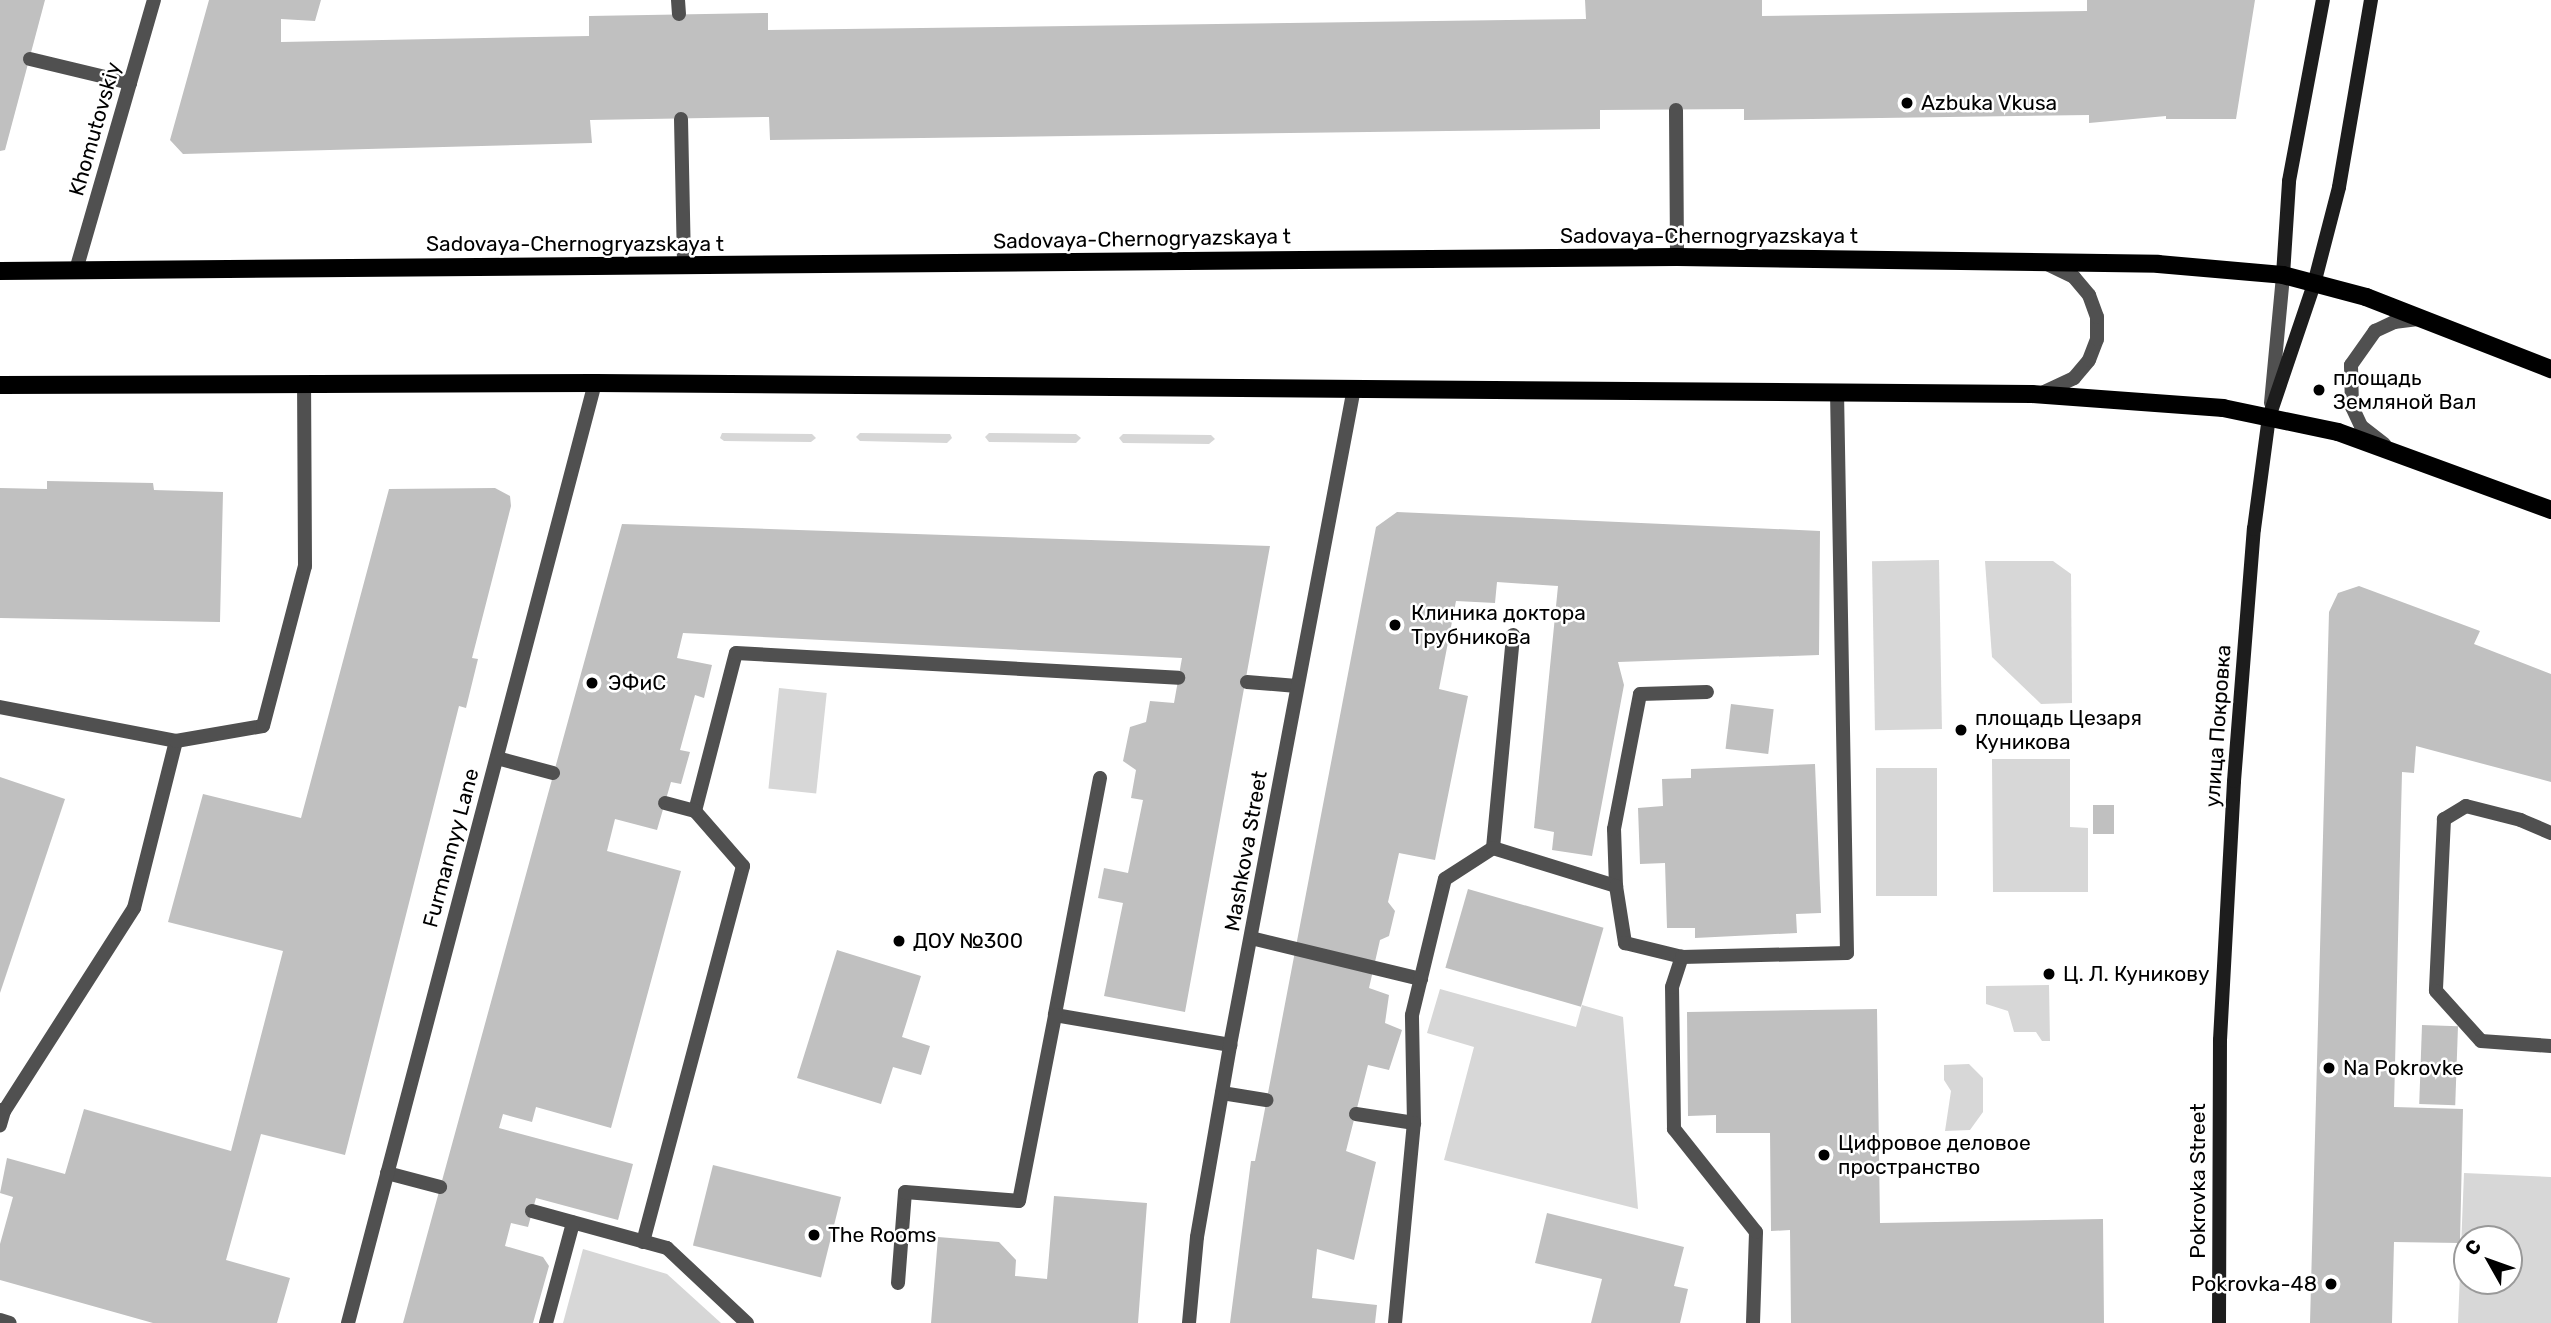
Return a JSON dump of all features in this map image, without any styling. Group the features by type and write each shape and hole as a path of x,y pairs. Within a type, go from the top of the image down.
{"main road":[{"path":"2283,275 2289,181 2323,0"},
{"name":"улица Покровка","path":"2219,1323 2220,1040 2234,780 2254,529 2269,417 2314,284 2339,187 2371,0"},
{"name":"Sadovaya-Chernogryazskaya t","path":"0,271 1677,257 2158,264 2283,275 2435,321 2551,369"},
{"path":"0,385 595,383 2032,394 2165,401 2269,417 2395,450 2551,510"}],"street":[{"name":"Khomutovskiy","path":"76,270 154,0"},
{"path":"30,59 130,83"},
{"path":"1676,110 1677,257"},
{"path":"681,119 684,267"},
{"path":"2032,262 2054,266 2074,277 2089,295 2097,317 2097,340 2089,360 2074,378 2054,390 2032,394"},
{"path":"2269,417 2283,275"},
{"path":"2395,450 2361,426 2348,386 2351,365 2360,346 2384,327 2414,318 2435,321"},
{"name":"Furmannyy Lane","path":"348,1323 595,383"},
{"path":"0,707 176,741 262,726 305,566 304,384"},
{"name":"Mashkova Street","path":"1189,1323 1197,1237 1230,1045 1354,388"},
{"path":"1707,692 1640,694 1614,829 1616,886 1625,943 1682,957 1847,953 1837,391"},
{"path":"1493,848 1513,635"},
{"path":"695,811 736,653 1178,678"},
{"path":"1247,682 1297,686"},
{"path":"1,1115 134,908 176,741"},
{"path":"497,758 553,773"},
{"path":"898,1283 905,1192 1019,1201 1100,778"},
{"path":"643,1241 743,866 695,811 665,803"},
{"path":"2551,833 2521,820 2466,806 2444,819 2436,991 2481,1041 2551,1046"},
{"path":"1493,848 1616,886"},
{"path":"1395,1323 1414,1123 1412,1015 1445,879 1493,848"},
{"path":"1251,938 1421,979"},
{"path":"1682,957 1672,987 1674,1129 1756,1232 1753,1323"},
{"path":"1055,1015 1230,1045"},
{"path":"1223,1093 1266,1100"},
{"path":"1356,1114 1414,1123"},
{"path":"387,1173 440,1187"},
{"path":"532,1211 667,1248 747,1323"},
{"path":"546,1323 573,1223"},
{"path":"0,1320 10,1323"}],"shaded area":[{"path":"722,433 812,434 816,438 811,442 724,441 720,438"},
{"path":"860,433 950,434 952,438 947,443 860,441 856,437"},
{"path":"989,433 1076,434 1081,438 1076,443 989,442 985,437"},
{"path":"1123,434 1211,435 1215,439 1209,444 1123,443 1119,438"},
{"path":"1939,560 1942,729 1875,730 1872,561"},
{"path":"1985,561 2053,561 2071,574 2072,703 2041,704 1992,657"},
{"path":"779,688 827,693 816,793 768,788"},
{"path":"1992,759 2070,759 2070,827 2088,828 2088,892 1993,892"},
{"path":"1876,768 1937,768 1937,896 1876,896"},
{"path":"2049,985 2050,1041 2042,1041 2036,1032 2014,1032 2008,1011 1986,1004 1986,986"},
{"path":"1440,989 1576,1027 1582,1005 1623,1017 1638,1209 1444,1160 1474,1047 1427,1033"},
{"path":"1969,1064 1983,1078 1983,1112 1970,1130 1945,1131 1951,1091 1944,1080 1944,1065"},
{"path":"2464,1173 2551,1177 2551,1323 2458,1323 2459,1295 2523,1295 2523,1225 2462,1225"},
{"path":"583,1249 667,1274 721,1323 563,1323"}],"building":[{"path":"0,0 45,0 5,150 0,151"},
{"path":"209,0 321,0 315,21 281,19 281,42 589,36 589,16 768,13 768,30 1586,19 1585,0 1762,0 1762,16 2087,11 2087,0 2255,0 2236,119 2166,119 2166,116 2089,123 2089,115 1744,120 1744,109 1600,110 1600,129 770,140 769,117 590,120 592,143 183,154 170,140"},
{"path":"47,481 153,483 154,490 223,492 220,622 0,618 0,488 47,489"},
{"path":"495,488 510,496 511,506 472,658 478,659 466,708 459,706 345,1155 261,1134 226,1260 290,1278 277,1323 153,1323 0,1280 0,1244 13,1197 0,1193 7,1158 65,1174 84,1109 231,1151 283,951 168,922 203,794 301,818 389,489"},
{"path":"1397,512 1820,531 1819,655 1618,662 1624,685 1592,856 1552,850 1554,832 1534,828 1558,586 1497,582 1495,603 1456,601 1439,689 1468,696 1435,860 1399,853 1388,902 1395,911 1389,936 1380,940 1369,988 1389,995 1385,1023 1402,1030 1389,1070 1368,1065 1346,1151 1376,1162 1354,1260 1317,1249 1312,1298 1377,1305 1375,1323 1230,1323 1251,1161 1255,1161 1376,527"},
{"path":"622,524 1270,546 1185,1012 1104,996 1123,903 1098,898 1104,868 1128,873 1143,800 1131,798 1136,770 1123,761 1130,727 1146,722 1150,701 1174,703 1182,658 683,633 677,658 712,665 704,698 695,695 680,750 690,752 681,784 671,782 657,830 615,819 607,851 681,871 611,1128 536,1107 532,1122 503,1114 499,1128 633,1164 618,1220 536,1198 528,1227 511,1223 505,1246 543,1257 549,1266 533,1323 403,1323"},
{"path":"2359,586 2480,631 2474,644 2551,674 2551,782 2416,746 2414,773 2402,772 2394,1107 2463,1109 2460,1225 2453,1225 2453,1243 2394,1242 2392,1323 2310,1323 2329,612 2338,593"},
{"path":"1731,704 1774,709 1768,754 1726,749"},
{"path":"1815,764 1821,913 1796,914 1797,933 1695,938 1695,928 1667,928 1665,863 1640,864 1638,808 1663,806 1662,779 1691,778 1691,769"},
{"path":"0,777 65,799 0,993"},
{"path":"2093,805 2114,805 2114,834 2093,834"},
{"path":"1468,889 1604,928 1581,1007 1445,968"},
{"path":"837,950 921,976 902,1037 930,1046 921,1075 893,1067 881,1104 797,1078"},
{"name":"Цифровое деловое пространство","path":"1877,1009 1880,1223 2103,1219 2104,1323 1791,1323 1790,1230 1771,1231 1770,1133 1716,1133 1716,1115 1688,1116 1687,1012"},
{"path":"2422,1025 2458,1026 2455,1105 2419,1104"},
{"path":"713,1165 841,1197 821,1277 693,1246"},
{"path":"1054,1196 1147,1203 1138,1323 931,1323 938,1237 999,1242 1016,1260 1015,1276 1047,1279"},
{"path":"1547,1213 1684,1247 1674,1286 1688,1289 1680,1323 1591,1323 1602,1279 1535,1263"}],"place":[{"name":"Azbuka Vkusa","path":"1907,103"},
{"name":"площадь Земляной Вал","path":"2319,390"},
{"name":"Клиника доктора Трубникова","path":"1395,625"},
{"name":"ЭФиС","path":"592,683"},
{"name":"площадь Цезаря Куникова","path":"1961,730"},
{"name":"ДОУ №300","path":"899,941"},
{"name":"Ц. Л. Куникову","path":"2049,974"},
{"name":"Na Pokrovke","path":"2329,1068"},
{"name":"Цифровое деловое пространство","path":"1824,1155"},
{"name":"The Rooms","path":"814,1235"},
{"name":"Pokrovka-48","path":"2331,1284"}]}
